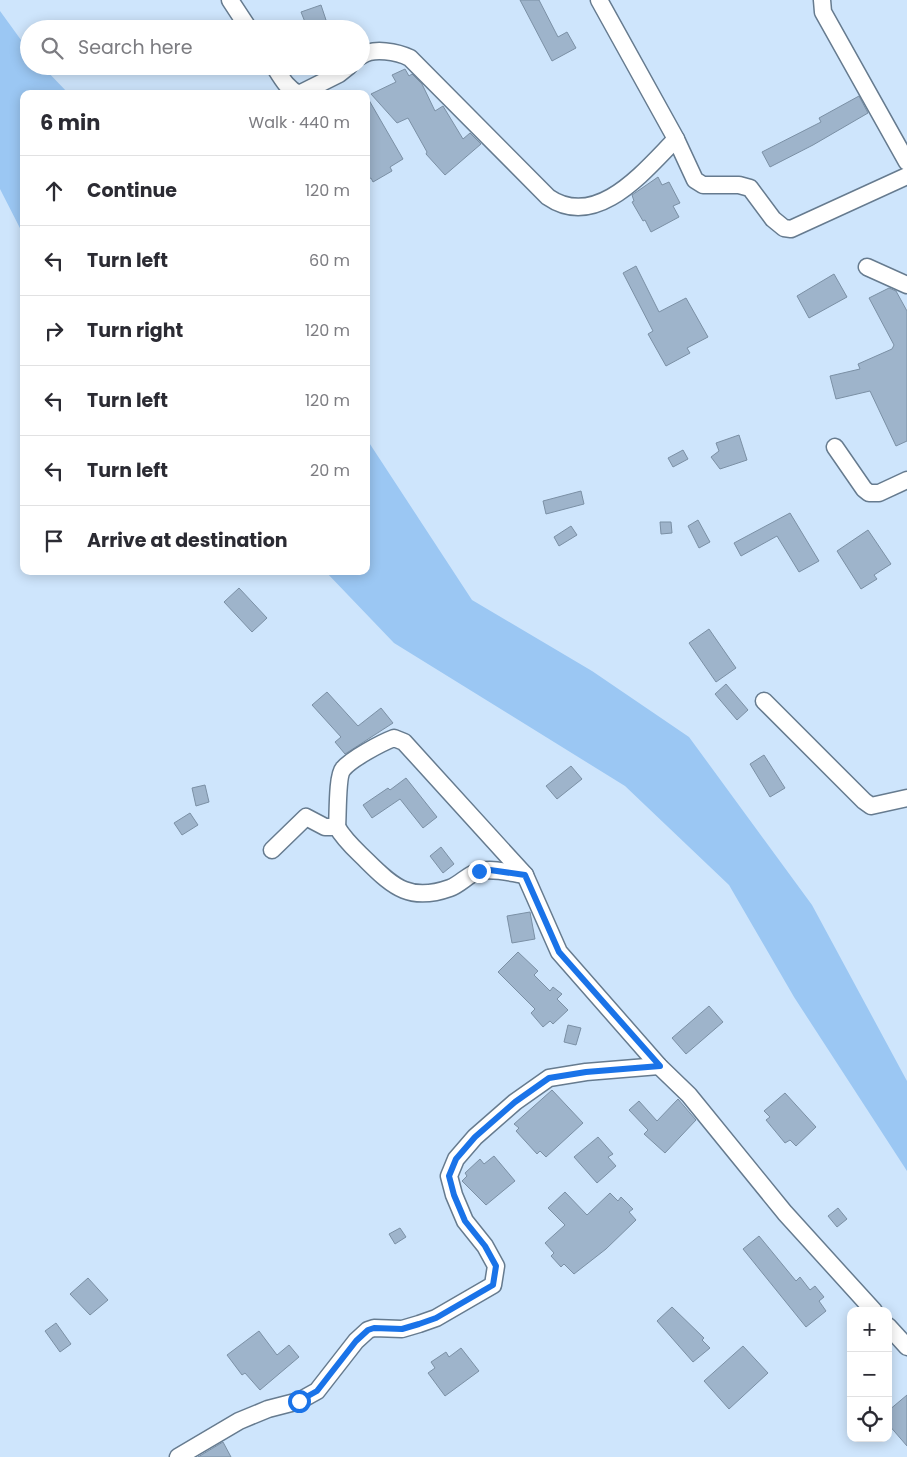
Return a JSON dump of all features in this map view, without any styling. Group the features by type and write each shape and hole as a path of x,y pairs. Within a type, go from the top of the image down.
{"street":[{"path":"230,0 243,20"},
{"path":"600,0 676,139 695,180 703,186 739,185 750,188 773,219 784,228 791,228 907,176"},
{"path":"822,0 823,12 907,162"},
{"path":"370,51 404,54 410,58 548,197 566,206 599,204 609,199 629,186 676,139"},
{"path":"280,75 292,90"},
{"path":"307,90 337,75"},
{"path":"867,267 907,285"},
{"path":"835,447 864,489 869,493 879,493 907,480"},
{"path":"764,701 871,806 907,798"},
{"path":"525,875 490,870 479,871 451,888 433,893 408,893 389,882 346,842 337,827 339,779 342,769 379,744 394,738 404,742 423,761 525,875 559,952 660,1066 689,1095 785,1213 870,1307"},
{"path":"272,850 306,817 325,827 337,827"},
{"path":"178,1457 187,1450 248,1417 268,1409 299,1401 317,1391 356,1341 368,1330 374,1328 402,1329 436,1318 493,1285 496,1266 485,1246 465,1221 454,1195 449,1176 456,1159 475,1137 515,1102 549,1078 586,1072 660,1066"},
{"path":"892,1330 907,1347"}],"shaded area":[{"path":"0,11 20,39 20,75 51,75 65,90 20,90 20,228 0,189"},
{"path":"370,444 472,600 592,671 689,737 812,905 907,1081 907,1171 794,997 729,885 625,786 394,643 329,575 370,575"}],"building":[{"path":"520,0 539,0 558,37 567,32 576,48 552,61"},
{"path":"321,5 326,20 304,20 301,12"},
{"path":"405,69 409,76 412,74 422,84 435,111 443,106 463,139 470,133 481,144 445,175 426,154 427,152 408,118 397,123 371,94 396,82 392,75"},
{"path":"859,96 868,113 770,167 762,152 821,122 819,118"},
{"path":"370,102 403,159 390,167 392,171 373,182 371,178"},
{"path":"658,177 662,185 669,182 680,203 673,206 679,217 651,232 632,202 634,201 632,195"},
{"path":"636,266 659,312 686,298 708,337 687,348 690,353 666,366 648,334 653,331 623,273"},
{"path":"834,274 847,297 809,318 797,296"},
{"path":"889,288 896,291 907,311 907,441 896,446 870,391 836,399 830,376 860,369 858,364 892,349 894,345 869,298"},
{"path":"739,435 747,460 720,469 711,457 719,451 716,443"},
{"path":"683,450 688,459 673,467 668,458"},
{"path":"581,491 584,504 546,514 543,501"},
{"path":"790,513 819,561 799,572 777,536 741,556 734,543"},
{"path":"698,520 710,542 699,548 688,526"},
{"path":"660,522 671,522 672,533 661,534"},
{"path":"571,526 577,535 559,546 554,537"},
{"path":"868,530 891,564 874,575 877,579 861,589 837,551"},
{"path":"239,588 267,618 252,632 224,602"},
{"path":"709,629 736,668 716,682 689,643"},
{"path":"726,684 748,710 737,720 715,694"},
{"path":"327,692 358,726 381,708 393,723 345,754 335,742 341,737 312,705"},
{"path":"764,755 785,788 770,797 750,764"},
{"path":"571,766 582,779 557,799 546,786"},
{"path":"406,778 437,817 423,828 400,799 372,818 363,805 388,788 390,790"},
{"path":"205,785 209,802 196,806 192,788"},
{"path":"190,813 198,825 182,835 174,823"},
{"path":"441,847 454,864 443,873 430,856"},
{"path":"530,912 535,939 512,943 507,916"},
{"path":"518,952 538,971 534,975 550,991 553,987 562,994 557,999 568,1010 553,1024 550,1021 543,1027 531,1013 535,1009 498,972"},
{"path":"709,1006 723,1022 686,1054 672,1038"},
{"path":"568,1025 581,1028 576,1045 564,1042"},
{"path":"552,1090 583,1123 546,1157 540,1151 537,1154 516,1131 519,1128 514,1124"},
{"path":"785,1093 816,1127 796,1146 790,1140 785,1143 766,1120 770,1117 764,1111"},
{"path":"678,1099 696,1120 665,1153 644,1134 648,1130 629,1110 639,1101 657,1121"},
{"path":"598,1137 613,1154 608,1157 616,1166 597,1183 574,1157"},
{"path":"494,1156 515,1181 486,1205 462,1181 467,1176 465,1173 480,1159 484,1164"},
{"path":"565,1192 587,1215 610,1193 618,1201 621,1197 633,1209 629,1212 636,1220 606,1249 574,1274 564,1264 561,1267 551,1256 554,1253 545,1243 565,1225 548,1208"},
{"path":"838,1208 847,1219 837,1227 828,1216"},
{"path":"400,1228 406,1237 395,1244 389,1234"},
{"path":"759,1236 796,1281 800,1277 810,1290 815,1286 824,1297 819,1301 826,1311 806,1327 743,1249"},
{"path":"88,1278 108,1300 90,1315 70,1294"},
{"path":"672,1307 704,1338 702,1340 710,1348 693,1362 657,1321"},
{"path":"56,1323 71,1344 60,1352 45,1331"},
{"path":"259,1331 277,1355 289,1345 299,1357 260,1390 245,1373 242,1375 227,1355"},
{"path":"743,1346 768,1373 729,1409 704,1381"},
{"path":"461,1348 479,1371 445,1396 428,1373 435,1368 431,1362 446,1352 449,1357"},
{"path":"907,1395 907,1446 892,1429 892,1408"},
{"path":"223,1442 231,1457 198,1457"}],"route":[{"path":"299,1401 317,1391 325,1383 356,1341 368,1330 374,1328 402,1329 436,1318 493,1285 496,1266 485,1246 465,1221 454,1195 449,1176 456,1159 475,1137 515,1102 549,1078 586,1072 660,1066 559,952 525,875 490,870 479,871"}]}
